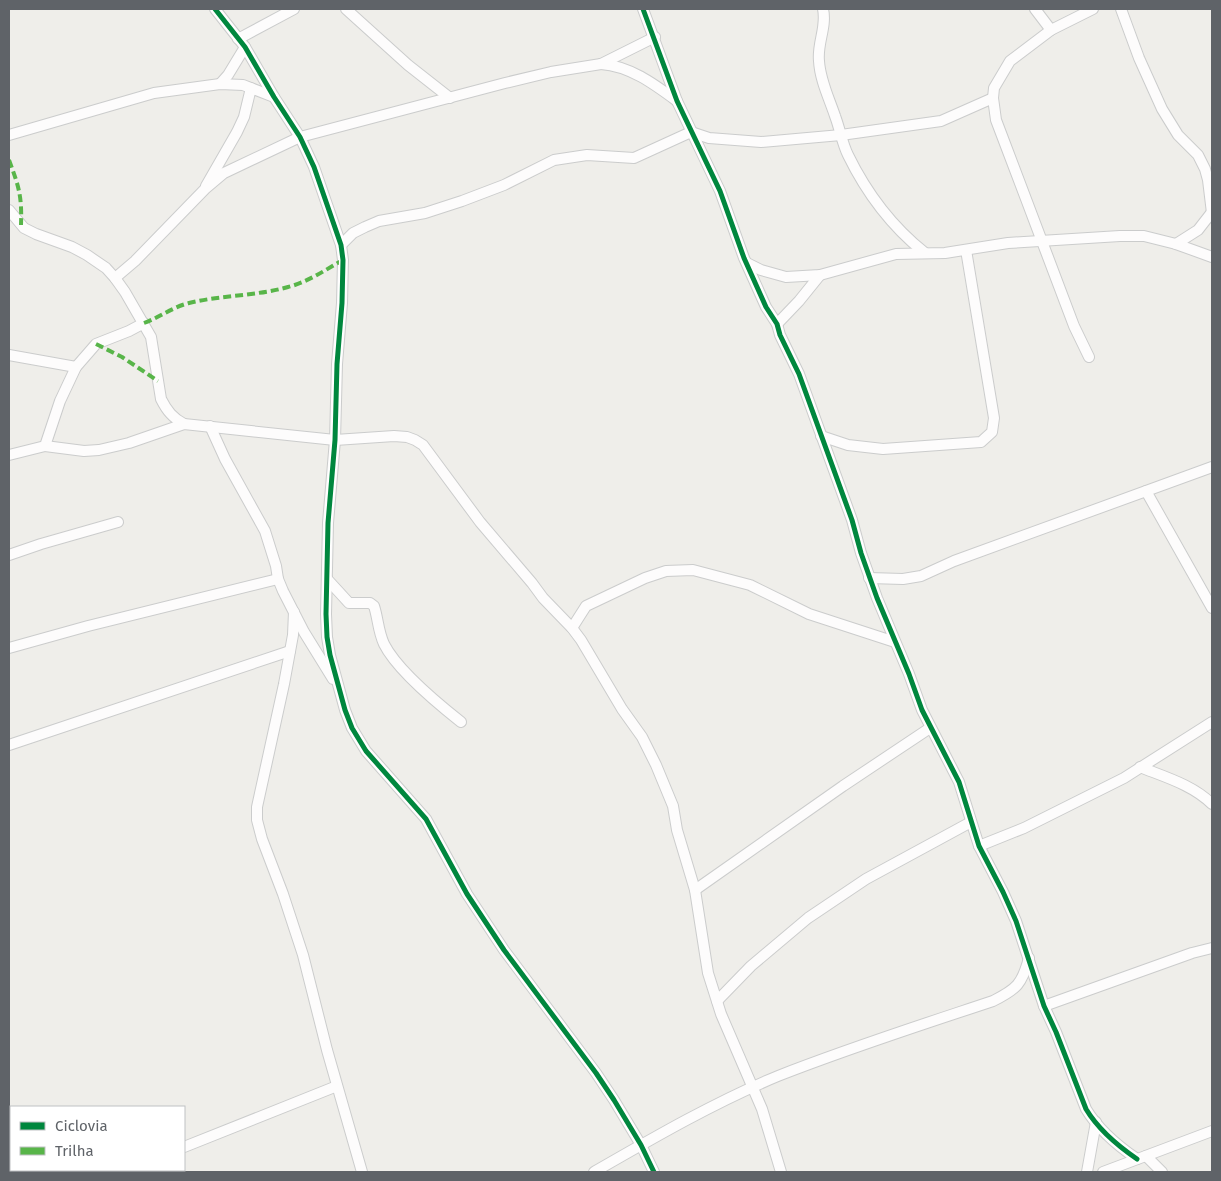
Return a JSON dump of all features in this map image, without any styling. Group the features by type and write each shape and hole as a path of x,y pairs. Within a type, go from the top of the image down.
{"street":[{"path":"215,9 242,43 300,137 314,167 341,245 343,260 342,303 337,364 335,440 328,523 327,637 339,691 352,728 375,762 426,819 485,921 504,950 596,1073 641,1145 654,1172"},
{"path":"220,84 228,76 242,43 294,9"},
{"path":"346,9 408,65 450,98"},
{"path":"643,9 677,100 720,191 747,264 799,374 852,520 869,578 930,728 959,782 979,846 1010,906 1029,957 1044,1006 1086,1109 1114,1141 1162,1172"},
{"path":"823,9 825,23 819,45 819,61 824,88 848,155 862,181 887,218 925,253"},
{"path":"1035,9 1051,30"},
{"path":"1089,357 1074,326 996,120 992,98 997,82 1010,61 1051,30 1093,9"},
{"path":"1121,9 1139,58 1162,109 1178,135 1198,155 1208,180 1212,213 1198,230 1176,244"},
{"path":"114,278 135,261 205,189 224,173 300,137 552,72 601,64 654,37"},
{"path":"601,64 628,71 644,78 677,100"},
{"path":"9,136 154,93 220,84 243,85 274,97"},
{"path":"205,189 240,124 251,88"},
{"path":"341,245 353,233 365,226 462,201 504,185 554,160 586,155 634,158 691,132 717,139 761,142 841,135 942,121 992,98"},
{"path":"9,210 24,228 72,247 106,268 144,323 153,344 161,399 170,414 184,424"},
{"path":"747,264 786,277 820,275 896,254 966,250 1042,240 1144,236 1176,244 1212,257"},
{"path":"821,436 848,445 883,449 981,442 992,432 994,418 966,250"},
{"path":"777,324 820,275"},
{"path":"44,446 60,401 76,367 96,344 144,323"},
{"path":"9,355 76,367"},
{"path":"9,455 44,446 84,451 99,450 128,443 184,424 335,440 394,436 407,437 423,445 480,522 543,598 581,640 622,709 642,738 665,784 673,806 677,830 695,890 706,966 729,1034 766,1122 781,1172"},
{"path":"210,426 227,464 265,531 278,579 294,612 339,691"},
{"path":"869,578 903,579 921,576 954,561 1212,467"},
{"path":"1146,491 1212,608"},
{"path":"9,555 118,522"},
{"path":"572,628 586,606 645,578 666,571 693,570 750,585 809,614 895,642"},
{"path":"9,648 88,626 278,579"},
{"path":"327,579 349,603 370,604 374,606 376,622 384,644 396,661 436,702 461,722"},
{"path":"294,612 290,652 257,807 257,820 262,839 284,894 303,955 337,1086 362,1172"},
{"path":"9,745 290,652"},
{"path":"979,846 1024,828 1124,778 1212,722"},
{"path":"695,890 930,728"},
{"path":"1140,767 1179,783 1205,797 1212,804"},
{"path":"717,1001 751,966 808,918 866,880 971,822"},
{"path":"1044,1006 1192,953 1212,948"},
{"path":"594,1172 641,1145 776,1077 845,1050 993,1001 1014,989 1021,981 1029,957"},
{"path":"185,1147 337,1086"},
{"path":"1087,1172 1096,1122"},
{"path":"1103,1172 1212,1131"}],"marked path":[{"path":"9,160 19,192 21,225"},
{"path":"144,323 189,303 276,290 295,285 343,260"},
{"path":"96,344 122,357 158,381"}],"cycle path":[{"path":"215,9 245,47 300,137 314,167 341,245 343,260 342,303 337,364 335,440 328,523 326,614 330,655 345,710 352,728 366,751 426,819 467,894 504,950 596,1073 641,1145 654,1172"},
{"path":"643,9 677,101 720,191 744,258 766,307 777,324 780,335 799,374 852,520 861,553 877,598 922,710 959,782 979,846 1016,921 1044,1006 1086,1109 1109,1137 1137,1159"}]}
